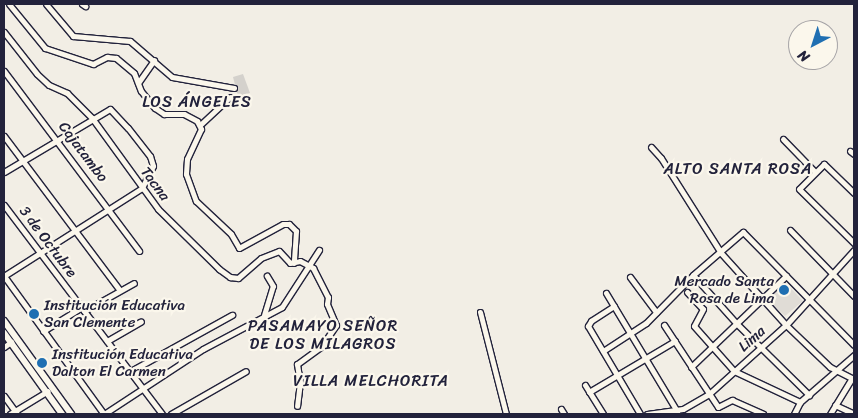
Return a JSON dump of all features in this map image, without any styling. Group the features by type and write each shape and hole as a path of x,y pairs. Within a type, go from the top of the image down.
{"street":[{"path":"9,4 45,48 93,64 107,57 116,58 134,73 141,91 164,114 187,115 200,124"},
{"path":"46,4 73,36 130,41 172,77 234,88"},
{"name":"Tacna","path":"4,32 37,74 49,86 66,93 92,118 142,188 178,232 230,278 240,277 261,258 276,252 294,263 300,261 309,265"},
{"path":"138,82 154,60"},
{"name":"Cajatambo","path":"4,71 58,139 139,251"},
{"path":"230,97 200,124 186,169 187,182 196,201 231,234 239,248 283,224 290,224 296,231 294,263"},
{"path":"4,172 92,118 110,110 115,112 153,163 152,173 142,188 4,276 104,414 142,388 264,315 282,307 319,250"},
{"path":"4,136 119,289"},
{"path":"783,140 814,171"},
{"path":"651,147 661,158 721,253 786,325 838,371 853,378 830,414"},
{"path":"854,193 824,164 814,171 799,189 854,243"},
{"name":"3 de Octubre","path":"4,205 162,414"},
{"path":"790,230 854,296"},
{"path":"602,351 629,334 656,312 693,275 721,253 743,232 808,301 854,345"},
{"path":"849,238 854,232"},
{"name":"Lima","path":"647,414 677,411 690,407 709,394 786,325 854,250"},
{"path":"297,406 300,382 297,364 322,346 336,325 328,307 328,297 309,265"},
{"path":"693,275 761,349 809,395"},
{"path":"264,315 273,286 267,276"},
{"path":"691,367 786,276"},
{"path":"630,277 656,312"},
{"path":"43,331 119,289 134,283"},
{"path":"687,292 703,309 694,326 734,371 800,402"},
{"path":"606,293 677,411"},
{"path":"614,306 588,324 640,414"},
{"path":"480,312 506,414"},
{"path":"129,372 232,315"},
{"path":"107,342 141,320"},
{"path":"4,321 49,390 62,414"},
{"path":"664,325 718,407"},
{"path":"4,333 49,390 71,414"},
{"path":"589,392 618,378 675,341"},
{"path":"4,347 11,342"},
{"path":"794,414 800,402 838,371 854,354"},
{"path":"171,414 246,371"},
{"path":"585,385 603,414"},
{"path":"4,396 14,413 49,390"},
{"path":"716,414 718,407 732,400 763,414"},
{"path":"835,405 854,414"},
{"path":"688,414 690,407"}],"shaded area":[{"path":"243,74 250,93 238,96 233,77"},
{"name":"Mercado Santa Rosa de Lima","path":"784,281 803,301 785,316 767,299"}],"place":[{"name":"Mercado Santa Rosa de Lima","path":"784,290"},
{"name":"Institución Educativa San Clemente","path":"34,314"},
{"name":"Institución Educativa Dalton El Carmen","path":"42,363"}],"district":[{"name":"LOS ÁNGELES","path":"197,102"},
{"name":"ALTO SANTA ROSA","path":"738,169"},
{"name":"PASAMAYO SEÑOR DE LOS MILAGROS","path":"323,335"},
{"name":"VILLA MELCHORITA","path":"371,381"}]}
